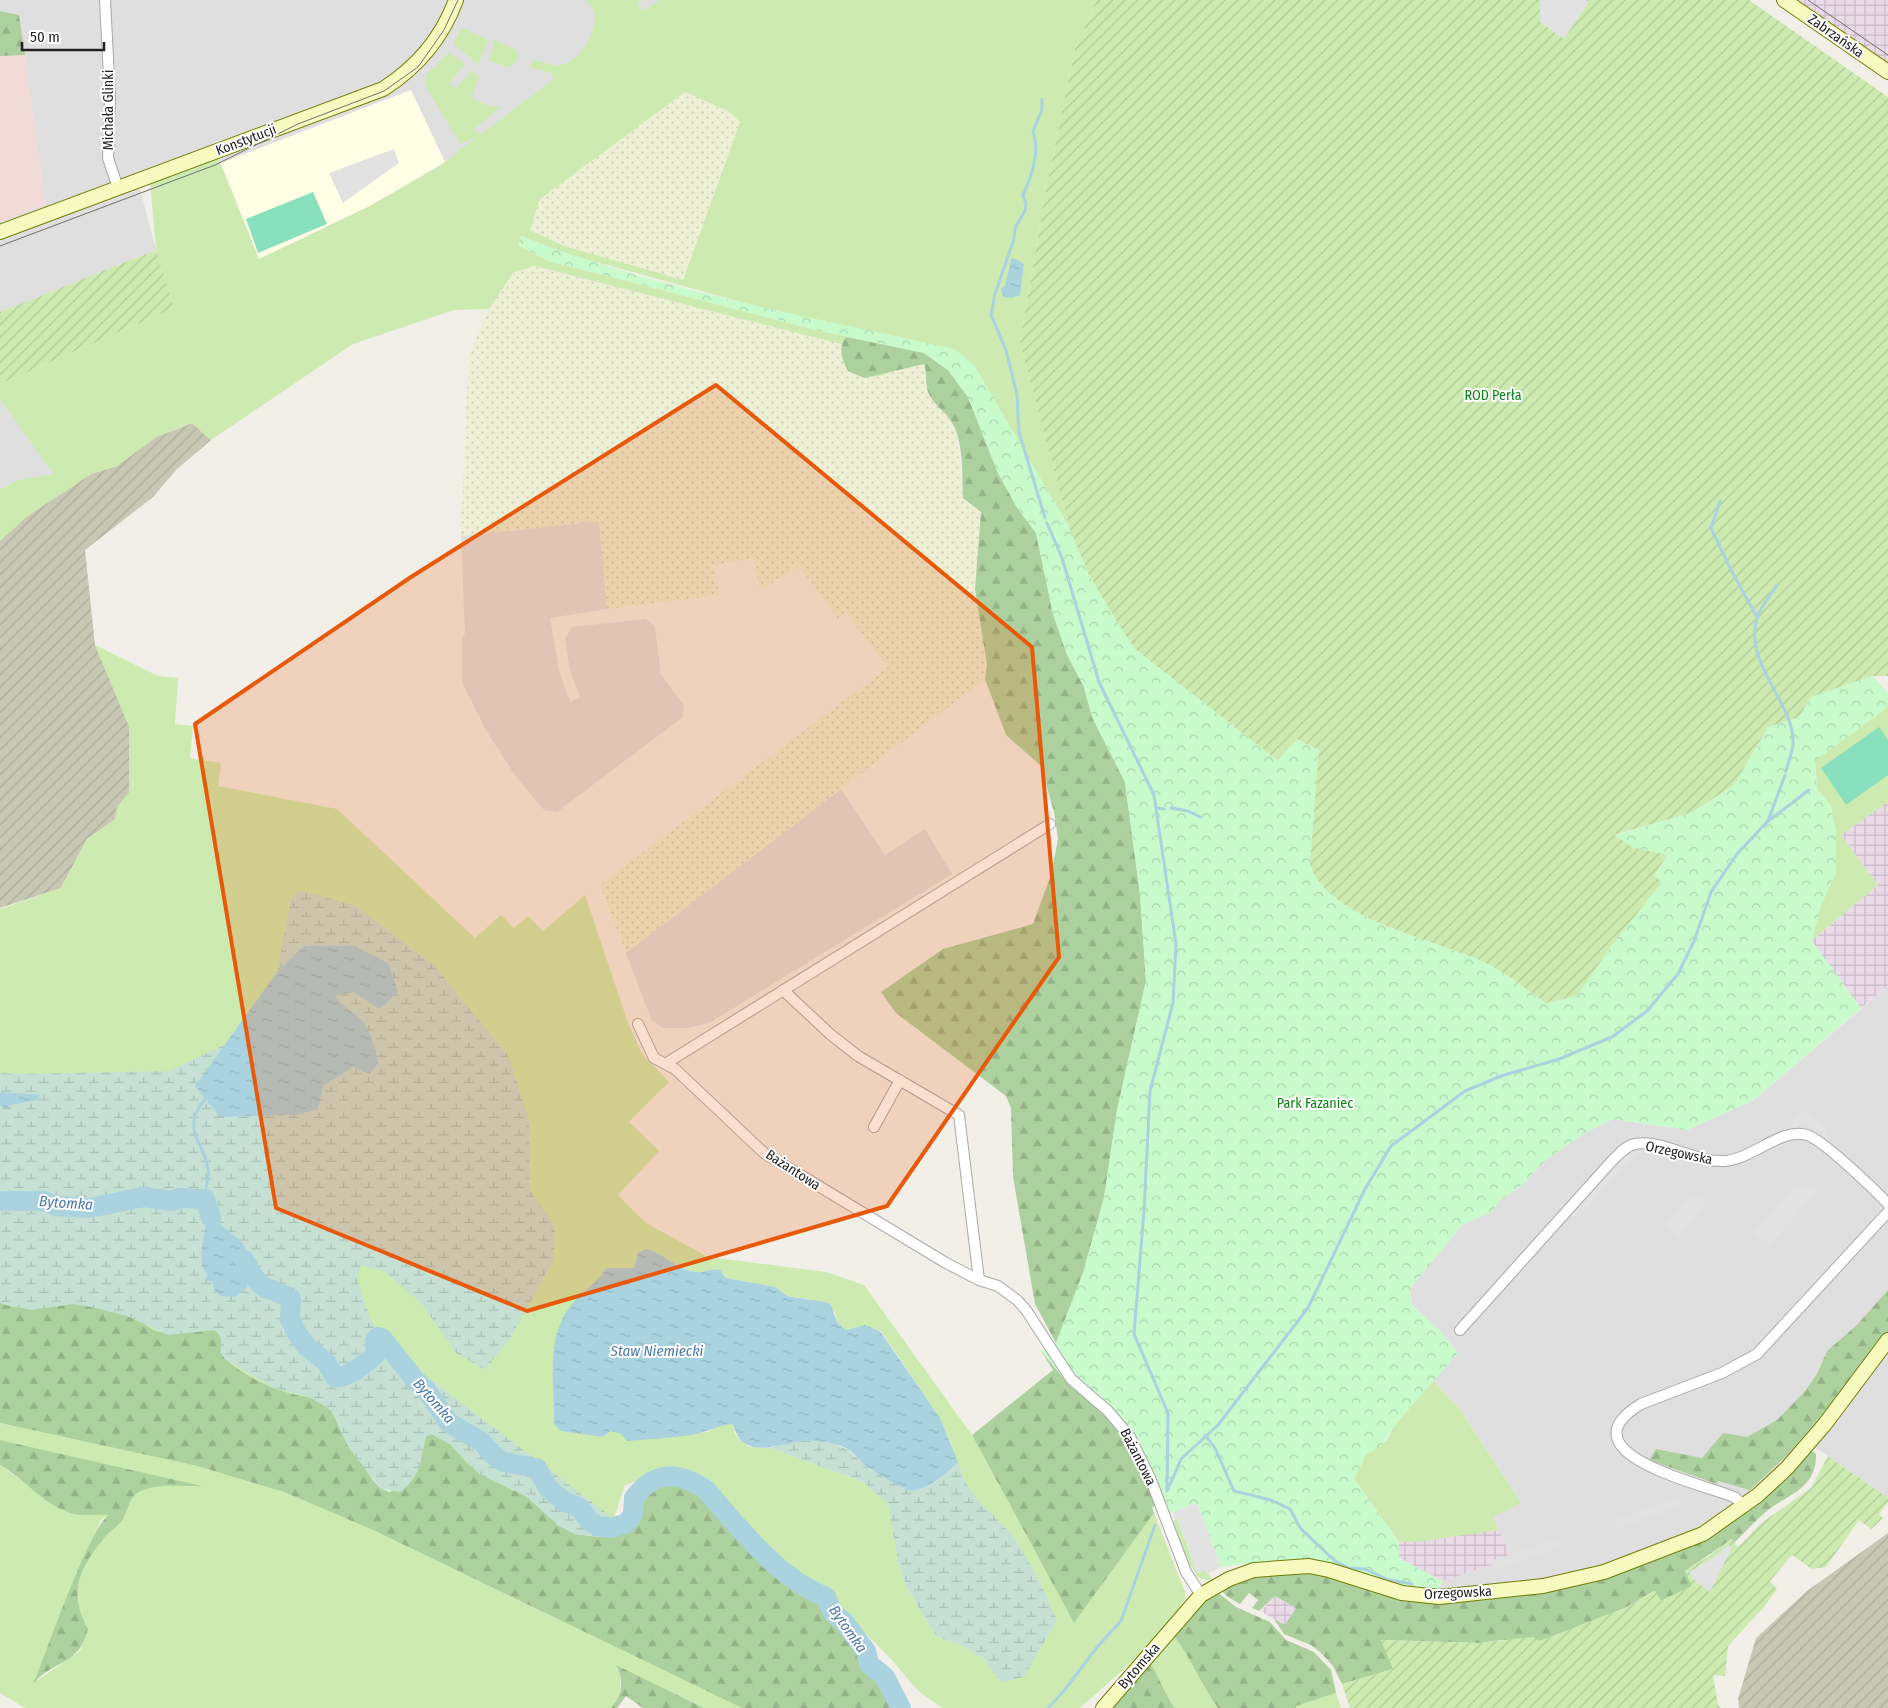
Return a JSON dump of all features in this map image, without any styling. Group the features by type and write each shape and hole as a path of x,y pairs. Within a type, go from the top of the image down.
{"street":[{"name":"Michała Glinki","path":"105,0 110,97 108,158 118,188"},
{"name":"Konstytucji","path":"0,232 383,89 409,70 428,50 446,22 456,0"},
{"name":"Zabrzańska","path":"1784,0 1888,72"},
{"path":"665,1064 1050,824"},
{"path":"783,990 830,1034 858,1056 959,1115 979,1280"},
{"name":"Bażantowa","path":"638,1024 654,1058 674,1069 764,1153 915,1245 979,1280 998,1286 1017,1300 1026,1310 1071,1380 1122,1425 1150,1480 1186,1572 1202,1596"},
{"path":"874,1127 900,1080"},
{"name":"Orzegowska","path":"1460,1330 1611,1162 1622,1151 1634,1144 1655,1146 1701,1158 1726,1161 1745,1156 1784,1137 1806,1134 1821,1142 1888,1204"},
{"path":"1744,1505 1734,1497 1716,1489 1648,1467 1633,1459 1624,1450 1618,1439 1617,1429 1620,1421 1630,1410 1641,1404 1722,1373 1757,1354 1888,1212"},
{"name":"Orzegowska","path":"1176,1623 1202,1596 1229,1579 1266,1568 1298,1566 1329,1570 1402,1593 1427,1596 1543,1586 1604,1572 1703,1534 1768,1486 1808,1445 1888,1340"},
{"name":"Bytomska","path":"1103,1708 1176,1623"}],"highlighted area":[{"path":"716,385 1032,647 1059,957 887,1206 527,1311 276,1208 195,724 411,577"}],"shaded area":[{"path":"0,0 659,0 440,166 368,207 259,259 216,152 138,181 156,250 0,312 0,222 45,205 19,15 0,11"},
{"path":"1540,0 1586,0 1589,2 1564,39 1540,22"},
{"path":"1784,0 1888,0 1888,72"},
{"path":"25,55 45,205 0,222 0,56"},
{"path":"411,90 445,162 372,205 259,259 221,163"},
{"path":"685,92 728,111 740,122 682,281 564,246 530,231 540,199"},
{"path":"394,149 399,163 343,203 329,173"},
{"path":"534,266 842,344 841,356 864,378 924,364 927,371 924,382 929,395 951,421 957,436 963,498 981,512 991,658 985,679 626,953 600,885 888,667 846,613 838,619 799,566 760,591 754,558 715,565 719,595 607,609 599,521 461,536 466,402 470,352 489,309 513,273"},
{"path":"0,399 54,474 18,480 0,489"},
{"path":"192,423 211,440 176,470 153,497 85,550 95,645 130,727 129,793 117,807 116,819 87,839 61,888 0,908 0,541 26,517 91,474 117,466 156,437"},
{"path":"599,521 607,609 550,618 559,671 570,702 580,697 570,671 565,638 572,627 646,619 655,627 661,675 684,705 683,717 557,812 544,810 514,774 486,730 462,682 462,638 465,633 461,536"},
{"path":"841,789 885,855 925,829 952,874 709,1023 687,1028 663,1028 652,1021 626,953"},
{"path":"1888,801 1888,986 1861,1008 1811,941 1878,885 1841,835"},
{"path":"1888,986 1888,1498 1821,1451 1808,1445 1737,1511 1604,1572 1439,1597 1438,1589 1443,1581 1511,1558 1493,1517 1521,1503 1459,1408 1433,1381 1458,1353 1440,1331 1412,1305 1410,1289 1462,1225 1491,1212 1501,1199 1520,1187 1546,1160 1583,1134 1613,1119 1687,1130 1754,1100"},
{"path":"1805,1109 1826,1128 1826,1139 1804,1121 1795,1130 1790,1124"},
{"path":"1644,1144 1642,1153 1627,1162 1576,1221 1566,1213 1622,1151"},
{"path":"1810,1185 1820,1190 1769,1245 1753,1232 1794,1187"},
{"path":"1691,1195 1702,1197 1709,1203 1679,1236 1665,1223"},
{"path":"1679,1497 1682,1506 1614,1529 1612,1521"},
{"path":"1197,1503 1221,1567 1206,1575 1205,1570 1197,1573 1178,1521 1185,1517 1175,1520 1173,1512"},
{"path":"1499,1530 1511,1558 1443,1581 1399,1558 1399,1542"},
{"path":"1888,1533 1888,1708 1739,1708 1738,1699 1756,1638 1807,1591"},
{"path":"1560,1538 1562,1546 1494,1570 1491,1561"},
{"path":"1728,1545 1732,1547 1710,1592 1696,1582 1689,1572 1713,1558"},
{"path":"1275,1596 1296,1608 1285,1626 1261,1611"}],"green space":[{"path":"586,0 640,0 637,3 644,11 659,0 1097,0 1075,49 1045,195 1020,342 1069,527 974,366 567,254 521,236 518,245 549,261 812,329 924,353 887,374 879,376 859,375 848,371 841,356 841,344 534,266 513,273 489,309 454,310 353,344 211,440 192,423 156,437 117,466 91,474 26,517 0,541 0,489 18,480 53,474 0,399 0,384 174,308 156,250 150,180 216,153 259,259 368,207 440,166 478,136 460,144 427,88 425,76 449,52 465,65 449,83 456,89 472,70 479,77 471,98 492,107 501,107 474,129 480,135 554,79 551,73 529,67 534,60 551,65 560,65 567,63 580,54 589,40 595,17 592,8","holes":["685,92 728,111 740,122 683,280 564,246 530,230 540,199"]},
{"name":"ROD Perła","path":"1097,0 1749,0 1888,97 1888,676 1872,676 1811,697 1799,717 1768,727 1734,785 1693,812 1614,835 1632,847 1667,855 1654,876 1662,882 1612,945 1577,996 1545,1003 1492,966 1389,927 1339,901 1321,884 1310,864 1319,750 1297,739 1277,760 1135,649 1088,573 1069,527 1020,342 1045,195 1075,49"},
{"path":"0,11 19,15 25,55 0,56"},
{"path":"462,28 489,41 478,64 453,44"},
{"path":"495,40 515,49 519,56 516,62 508,68 488,60 494,47 492,41"},
{"path":"313,192 327,224 258,253 246,219"},
{"name":"Park Fazaniec","path":"521,236 626,272 681,287 735,301 955,349 974,365 1069,527 1088,573 1135,649 1277,760 1297,739 1319,750 1310,864 1321,884 1339,901 1363,915 1389,927 1492,966 1545,1003 1577,996 1612,945 1667,855 1632,847 1613,836 1693,812 1734,785 1768,727 1799,717 1811,697 1872,676 1888,693 1888,703 1884,710 1815,761 1817,789 1831,806 1836,832 1836,872 1821,905 1812,941 1861,1008 1754,1100 1687,1130 1613,1119 1583,1134 1546,1160 1520,1187 1501,1199 1492,1212 1462,1225 1410,1289 1412,1305 1440,1331 1458,1353 1394,1426 1382,1445 1366,1455 1354,1479 1399,1542 1399,1558 1443,1581 1438,1589 1390,1584 1321,1561 1278,1560 1221,1567 1197,1503 1171,1513 1156,1506 1124,1436 1102,1412 1067,1382 1041,1351 1056,1343 1083,1273 1104,1198 1117,1110 1146,981 1140,894 1125,782 1092,717 1084,687 1067,655 1053,614 1036,533 1016,506 998,473 968,397 948,370 924,353 812,329 549,261 518,245"},
{"path":"156,250 174,308 0,384 0,312"},
{"path":"846,337 924,353 948,370 968,397 998,473 1018,509 1036,533 1053,614 1067,654 1084,687 1092,717 1125,782 1140,894 1146,981 1117,1110 1104,1198 1083,1273 1056,1343 1035,1304 1013,1177 1011,1108 1006,1096 896,1013 881,992 943,949 1033,924 1052,872 1058,838 1054,812 1041,766 1006,735 985,679 987,665 975,589 981,512 963,498 962,458 955,429 949,417 929,394 924,364 864,378 848,371 842,350"},
{"path":"95,645 158,676 178,678 175,724 193,726 190,758 221,763 218,786 337,809 475,938 501,915 514,928 528,916 543,931 585,895 628,1023 642,1054 669,1082 629,1122 659,1151 618,1195 646,1223 708,1257 826,1272 864,1285 972,1435 1074,1623 1154,1513 1185,1592 1185,1599 1181,1605 1183,1608 1133,1661 1080,1708 942,1708 917,1690 891,1659 846,1614 772,1552 720,1496 679,1467 625,1485 608,1536 372,1479 0,1303 0,909 61,888 87,839 115,819 117,807 129,793 129,727","holes":["639,1253 663,1258 695,1272 717,1270 726,1278 775,1287 787,1296 809,1299 835,1312 837,1322 846,1330 865,1325 881,1331 940,1418 951,1444 963,1482 986,1511 1009,1532 1001,1682 984,1659 964,1647 936,1636 907,1588 899,1566 889,1504 863,1482 770,1448 749,1447 735,1434 733,1424 718,1425 708,1432 651,1439 610,1431 603,1437 583,1433 555,1400 553,1367 591,1287 606,1269 634,1268"]},
{"path":"1888,703 1888,802 1841,835 1878,885 1811,941 1821,905 1836,872 1836,832 1831,806 1817,789 1815,760 1884,710"},
{"path":"1879,727 1888,740 1888,775 1846,805 1821,768"},
{"path":"299,890 356,906 434,965 509,1057 529,1121 530,1190 555,1227 554,1259 511,1337 485,1370 456,1353 422,1304 385,1272 361,1265 357,1278 371,1321 430,1379 614,1519 608,1536 599,1537 575,1534 558,1525 526,1496 479,1474 450,1444 431,1434 426,1437 417,1472 408,1485 401,1492 381,1489 349,1448 331,1410 309,1397 274,1388 225,1359 221,1353 221,1337 214,1330 168,1335 130,1317 96,1308 74,1304 30,1310 0,1303 0,1073 169,1071 226,1044 195,1086 323,1086 353,1067 370,1074 363,1022 342,1006 335,996 354,992 379,1009 304,946 277,972 291,899"},
{"path":"1888,1290 1888,1332 1866,1357 1822,1421 1818,1419 1789,1453 1750,1490 1718,1481 1717,1484 1649,1460 1656,1449 1702,1458 1723,1433 1747,1437 1777,1420 1806,1390 1818,1372 1827,1351 1856,1326"},
{"path":"0,1303 27,1308 72,1304 88,1305 121,1314 160,1332 180,1333 214,1330 221,1337 221,1353 240,1371 287,1393 317,1400 330,1409 343,1427 372,1479 381,1489 390,1492 410,1479 418,1470 426,1436 431,1434 450,1444 469,1465 489,1479 526,1496 558,1525 575,1534 599,1537 624,1533 638,1518 637,1503 649,1490 671,1479 683,1481 703,1493 741,1539 760,1556 791,1580 825,1599 837,1621 863,1652 867,1665 884,1681 896,1708 742,1708 373,1530 284,1492 197,1466 0,1423"},
{"path":"1041,1351 1067,1382 1102,1412 1124,1436 1156,1506 1152,1507 1154,1513 1074,1623 972,1435 1053,1370"},
{"path":"1433,1381 1459,1408 1521,1503 1493,1517 1499,1530 1416,1542 1399,1542 1354,1479 1366,1455 1387,1440 1394,1426"},
{"path":"0,1423 197,1466 284,1492 373,1530 742,1708 704,1708 617,1666 620,1687 618,1697 611,1708 25,1708 0,1693 0,1465 60,1509 76,1514 112,1514 101,1520 84,1556 35,1682 80,1651 88,1629 82,1616 78,1592 83,1568 96,1546 122,1520 133,1497 147,1488 200,1486 0,1440"},
{"path":"0,1440 202,1486 156,1487 141,1491 134,1496 123,1519 95,1549 79,1581 79,1604 88,1629 84,1641 79,1650 72,1656 42,1675 34,1683 80,1565 101,1524 109,1515 74,1514 44,1499 0,1465"},
{"path":"795,1440 834,1444 848,1450 867,1467 909,1491 929,1485 942,1477 958,1462 967,1485 979,1501 1009,1532 1024,1552 1057,1620 1024,1677 1001,1682 984,1659 964,1647 936,1636 907,1588 899,1566 888,1504 863,1482 770,1448"},
{"path":"1811,1450 1816,1454 1815,1466 1807,1482 1800,1489 1768,1510 1734,1543 1732,1539 1685,1571 1692,1586 1661,1601 1654,1591 1625,1608 1540,1641 1502,1640 1479,1643 1382,1640 1393,1669 1342,1684 1333,1666 1321,1653 1311,1645 1284,1634 1274,1619 1285,1625 1296,1608 1275,1596 1259,1611 1252,1608 1258,1600 1249,1593 1240,1604 1228,1597 1219,1588 1230,1580 1303,1568 1400,1595 1543,1588 1705,1536"},
{"path":"1828,1456 1888,1498 1888,1502 1879,1514 1883,1518 1871,1529 1859,1520 1826,1567 1812,1569 1792,1555 1770,1581 1777,1589 1764,1607 1728,1646 1725,1676 1713,1675 1718,1704 1721,1708 1350,1708 1342,1684 1393,1669 1381,1640 1479,1643 1533,1637 1540,1641 1625,1608 1655,1591 1661,1601 1692,1586 1685,1571 1731,1539 1738,1547 1760,1524 1811,1488"},
{"path":"1184,1517 1178,1521 1197,1573 1205,1570 1212,1579 1208,1581 1197,1577 1192,1566 1188,1567 1173,1526 1174,1520"},
{"path":"1216,1591 1236,1607 1270,1622 1286,1640 1314,1652 1331,1670 1336,1693 1296,1706 1296,1708 1218,1708 1173,1635"},
{"path":"1173,1635 1218,1708 1175,1708 1167,1697 1149,1662"},
{"path":"1149,1662 1167,1697 1175,1708 1110,1708"},
{"path":"616,1665 704,1708 643,1708 626,1696 617,1708 611,1708 618,1697 621,1687"},
{"path":"1336,1693 1341,1708 1296,1708 1295,1706"}],"water":[{"path":"1014,258 1024,264 1020,295 1012,298 1003,297 1001,288 1005,286 1011,259"},
{"path":"304,946 354,946 388,963 398,992 379,1009 354,992 335,996 365,1025 373,1041 378,1063 370,1074 353,1067 323,1086 318,1109 297,1115 220,1117 195,1086 277,972"},
{"path":"0,1092 40,1095 38,1100 10,1105 8,1109 0,1106"},
{"path":"203,1193 208,1197 216,1220 244,1245 255,1267 267,1275 256,1283 252,1278 248,1277 247,1288 235,1297 220,1296 214,1289 213,1282 206,1280 207,1274 201,1255 206,1228 200,1198"},
{"name":"Staw Niemiecki","path":"646,1249 689,1271 720,1270 726,1278 775,1287 787,1296 830,1303 837,1322 846,1330 865,1325 880,1331 940,1418 958,1462 942,1477 929,1485 909,1491 863,1464 849,1450 841,1446 824,1442 803,1441 767,1448 756,1447 747,1444 739,1437 733,1424 691,1435 627,1441 621,1434 610,1431 603,1437 561,1431 554,1424 553,1354 555,1340 565,1314 606,1268 634,1268 638,1253"}],"waterway":[{"path":"1042,99 1042,110 1033,131 1036,147 1034,163 1023,195 1026,204 1025,211 1016,226 1013,242 995,294 991,315 1006,350 1017,395 1019,432 1045,518"},
{"path":"1720,501 1711,528 1731,570 1757,617"},
{"path":"1047,523 1062,558 1099,682 1154,795 1176,944 1173,1003 1150,1091 1144,1211 1134,1334 1168,1413 1167,1491"},
{"path":"1777,585 1758,614 1755,635 1757,652 1763,668 1787,714 1792,730 1793,745 1786,771"},
{"path":"1768,821 1785,775"},
{"path":"1168,1489 1181,1459 1218,1425 1308,1308 1365,1189 1391,1146 1465,1091 1501,1076 1559,1059 1612,1037 1647,1011 1678,974 1694,941 1711,892 1737,854 1767,822 1809,790"},
{"path":"1156,808 1164,809"},
{"path":"1171,808 1188,811 1200,817"},
{"path":"205,1099 194,1119 194,1127 208,1169 205,1196"},
{"name":"Bytomka","path":"0,1201 44,1201 56,1206 89,1208 144,1197 172,1201 179,1198 205,1199 211,1218"},
{"name":"Bytomka","path":"244,1260 261,1285 291,1299 290,1319 296,1332 307,1347 326,1362 335,1377 345,1376 368,1361 376,1354 375,1340 378,1337 382,1338 415,1380 426,1390 449,1423 482,1442 491,1453 503,1462 537,1468 548,1488 565,1502 580,1508 589,1521 598,1526 611,1528 627,1523 633,1514 634,1498 650,1482 659,1478 668,1476 686,1479 706,1490 746,1536 775,1565 808,1588 826,1597 833,1613 844,1622 866,1651 869,1664 885,1677 901,1708"},
{"path":"1205,1435 1215,1448 1234,1491 1271,1500 1290,1509 1301,1529 1335,1561 1349,1568 1365,1569 1389,1580 1412,1584"},
{"path":"1048,1708 1063,1692 1098,1646 1121,1621 1155,1525"}],"tram line":[{"path":"0,246 215,165 298,124 384,91 418,67 444,30 458,0"},
{"path":"1808,0 1888,55"}]}
